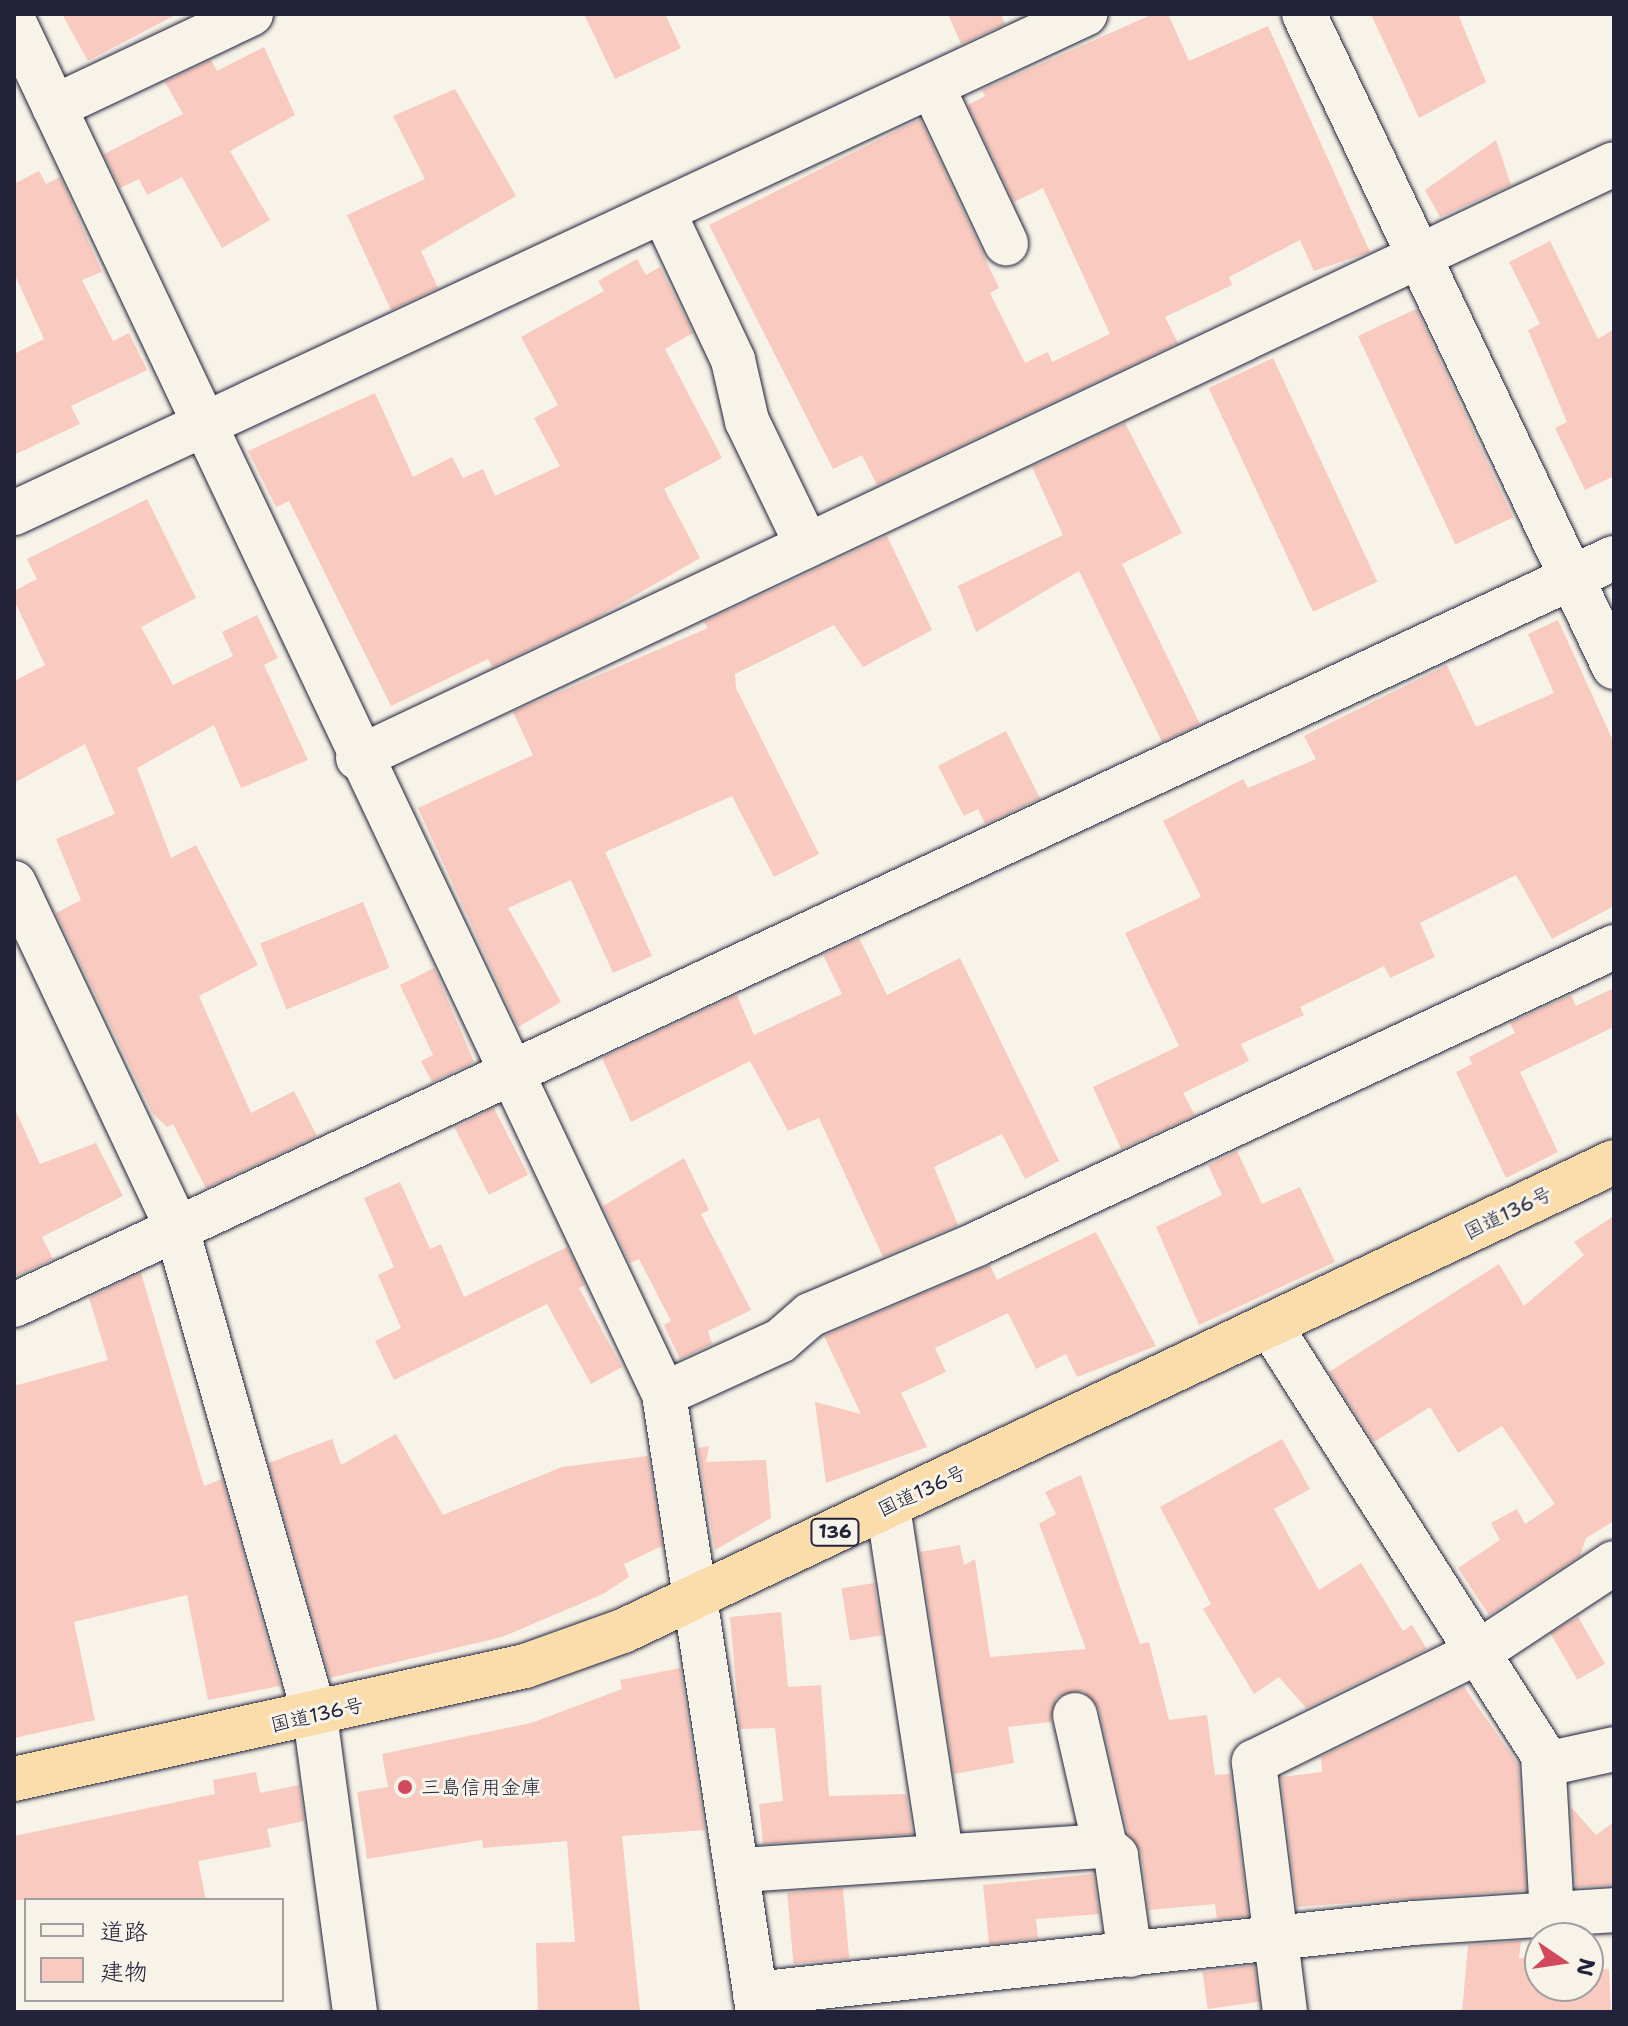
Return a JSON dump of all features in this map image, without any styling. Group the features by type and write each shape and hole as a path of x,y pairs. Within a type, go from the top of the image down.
{"highway":[{"name":"国道136号","path":"14,1779 315,1716 525,1666 700,1595 1614,1162"}],"street":[{"path":"54,107 251,14"},
{"path":"14,513 1085,14"},
{"path":"1304,14 1614,667"},
{"path":"14,22 358,758 664,1394 700,1595 742,1870 756,2003 1130,1955 1614,1910"},
{"path":"932,86 1006,243"},
{"path":"358,758 1614,164"},
{"path":"663,211 733,360 747,421 807,545"},
{"path":"14,1305 176,1226 510,1075 1614,558"},
{"path":"14,883 176,1226 315,1716 355,2012"},
{"path":"664,1394 780,1341 810,1315 1614,947"},
{"path":"1271,1327 1482,1650 1546,1764 1552,1914"},
{"path":"888,1507 941,1855"},
{"path":"1285,2012 1280,1941 1254,1762 1482,1650 1614,1563"},
{"path":"1075,1715 1105,1846 1116,1856 1130,1955"},
{"path":"1546,1764 1614,1749"},
{"path":"742,1870 1105,1846"}],"building":[{"path":"62,14 177,14 88,61"},
{"path":"584,14 665,14 681,48 615,79"},
{"path":"948,14 1001,14 1005,24 961,44"},
{"path":"1153,14 1168,14 1189,61 1268,26 1370,252 1314,271 1300,240 1229,277 1232,285 1165,317 1178,343 877,485 862,455 833,469 709,225 920,119 999,288 990,293 1025,363 1048,352 1052,362 1110,334 1043,188 1014,202 968,105 985,96 982,90"},
{"path":"1371,14 1458,14 1486,82 1419,118"},
{"path":"264,47 295,115 230,151 270,220 222,248 182,177 147,195 139,179 120,188 104,154 183,114 165,82 211,60 217,71"},
{"path":"455,89 516,196 421,251 438,288 391,310 347,215 425,179 393,116"},
{"path":"1496,140 1511,185 1440,217 1425,190"},
{"path":"39,171 46,184 60,177 102,272 82,280 113,341 129,333 147,370 71,406 80,424 14,455 14,354 44,339 14,273 14,184"},
{"path":"1550,241 1598,339 1614,329 1614,476 1585,490 1555,428 1567,422 1528,330 1540,324 1509,262"},
{"path":"637,259 646,275 660,267 693,333 665,349 722,458 664,489 700,558 596,618 492,667 488,659 391,706 289,501 276,507 248,451 375,393 413,477 452,457 463,478 483,469 495,496 560,466 534,418 558,405 521,337 604,291 598,281"},
{"path":"1416,309 1513,517 1455,544 1358,336"},
{"path":"1273,358 1377,582 1313,612 1209,388"},
{"path":"1125,423 1182,533 1122,564 1200,724 1162,742 1079,571 976,632 958,586 1063,535 1032,467"},
{"path":"147,499 196,598 141,627 173,685 233,656 222,632 257,615 278,658 264,665 308,760 241,788 214,725 137,768 171,858 196,845 258,965 199,996 251,1113 294,1091 317,1136 206,1188 173,1124 167,1127 153,1114 56,913 81,900 56,839 115,814 85,744 14,783 14,681 45,665 14,600 14,591 37,579 27,559"},
{"path":"887,536 932,630 863,667 834,625 735,674 736,688 819,854 774,877 732,796 605,852 652,956 613,973 571,880 508,908 561,1002 518,1027 418,808 533,755 513,712 708,628 704,622"},
{"path":"1558,620 1614,743 1614,906 1552,939 1516,875 1420,923 1435,957 1390,978 1384,966 1300,1007 1304,1015 1241,1044 1249,1061 1183,1093 1195,1115 1121,1149 1093,1087 1179,1046 1125,933 1201,897 1163,821 1243,779 1248,788 1316,759 1304,736 1447,665 1476,727 1554,693 1528,634"},
{"path":"1006,731 1040,798 985,824 978,809 964,816 938,766"},
{"path":"363,902 390,968 287,1009 260,944"},
{"path":"859,938 887,995 960,958 1059,1161 1025,1179 1002,1134 934,1167 958,1225 883,1257 819,1118 788,1131 750,1061 631,1122 602,1058 737,995 754,1035 842,994 823,955"},
{"path":"434,968 474,1062 432,1082 421,1061 433,1055 400,985"},
{"path":"1614,988 1614,1027 1520,1072 1558,1152 1506,1178 1456,1072 1472,1064 1469,1057 1515,1033 1510,1023 1571,995 1576,1006"},
{"path":"14,1107 40,1164 96,1143 123,1196 42,1237 53,1259 14,1277"},
{"path":"494,1108 528,1175 489,1195 455,1128"},
{"path":"1237,1151 1262,1204 1300,1187 1335,1262 1199,1325 1156,1227 1222,1195 1208,1165"},
{"path":"684,1158 709,1210 701,1214 751,1310 708,1331 712,1344 680,1359 664,1325 671,1321 639,1259 630,1263 603,1206"},
{"path":"400,1182 430,1249 441,1244 464,1297 567,1247 585,1285 579,1288 622,1367 591,1384 547,1304 394,1380 375,1341 401,1328 378,1275 394,1267 364,1198"},
{"path":"1614,1216 1614,1521 1586,1538 1580,1556 1489,1615 1458,1568 1500,1540 1491,1523 1517,1509 1525,1524 1555,1504 1502,1426 1458,1453 1430,1407 1374,1442 1329,1372 1499,1264 1524,1306 1584,1255 1574,1242"},
{"path":"1096,1232 1156,1346 1077,1377 1066,1354 1036,1369 1008,1313 935,1348 946,1372 901,1393 927,1447 826,1483 815,1402 861,1414 824,1336 990,1265 997,1280"},
{"path":"141,1273 204,1486 222,1479 280,1686 208,1700 187,1595 74,1622 95,1720 14,1738 14,1386 108,1360 89,1298"},
{"path":"396,1434 443,1515 562,1467 648,1456 662,1546 624,1564 629,1577 603,1594 502,1637 330,1678 269,1463 332,1439 341,1465"},
{"path":"1282,1439 1310,1489 1274,1509 1319,1590 1361,1563 1403,1631 1412,1625 1427,1649 1306,1708 1279,1677 1254,1694 1203,1609 1211,1604 1160,1507"},
{"path":"709,1446 706,1462 766,1460 771,1518 715,1550 698,1448"},
{"path":"1081,1475 1140,1644 1149,1642 1169,1720 1207,1715 1215,1775 1230,1774 1248,1916 1217,1919 1215,1904 1149,1910 1141,1852 1128,1833 1099,1709 1083,1691 1057,1697 1051,1722 1008,1727 1014,1763 954,1774 920,1552 960,1545 964,1565 975,1559 990,1657 1086,1649 1039,1524 1056,1514 1045,1492"},
{"path":"874,1583 882,1635 850,1641 841,1588"},
{"path":"781,1612 788,1687 821,1685 829,1796 906,1794 912,1834 763,1844 759,1804 783,1801 775,1728 740,1729 730,1617"},
{"path":"1578,1617 1605,1664 1577,1680 1550,1633"},
{"path":"680,1668 705,1830 622,1836 640,2012 538,2012 536,1943 575,1942 567,1841 483,1848 482,1840 367,1859 357,1792 388,1787 382,1754 531,1723 622,1689 620,1680"},
{"path":"1464,1687 1518,1764 1526,1890 1297,1907 1281,1777 1322,1772 1321,1757"},
{"path":"256,1772 260,1793 299,1785 304,1821 267,1829 271,1847 198,1861 206,1898 14,1900 14,1836 215,1794 213,1780"},
{"path":"1571,1807 1596,1835 1614,1822 1614,1885 1576,1887"},
{"path":"1093,1874 1099,1914 1036,1919 1038,1938 989,1944 983,1885"},
{"path":"843,1888 849,1959 793,1964 787,1893"},
{"path":"1521,1941 1519,1958 1524,1958 1524,2002 1604,2002 1604,1969 1609,1969 1611,2012 1462,2012 1468,1945"},
{"path":"1254,1965 1259,2002 1208,2009 1203,1972"}],"place":[{"name":"三島信用金庫","path":"405,1787"}]}
